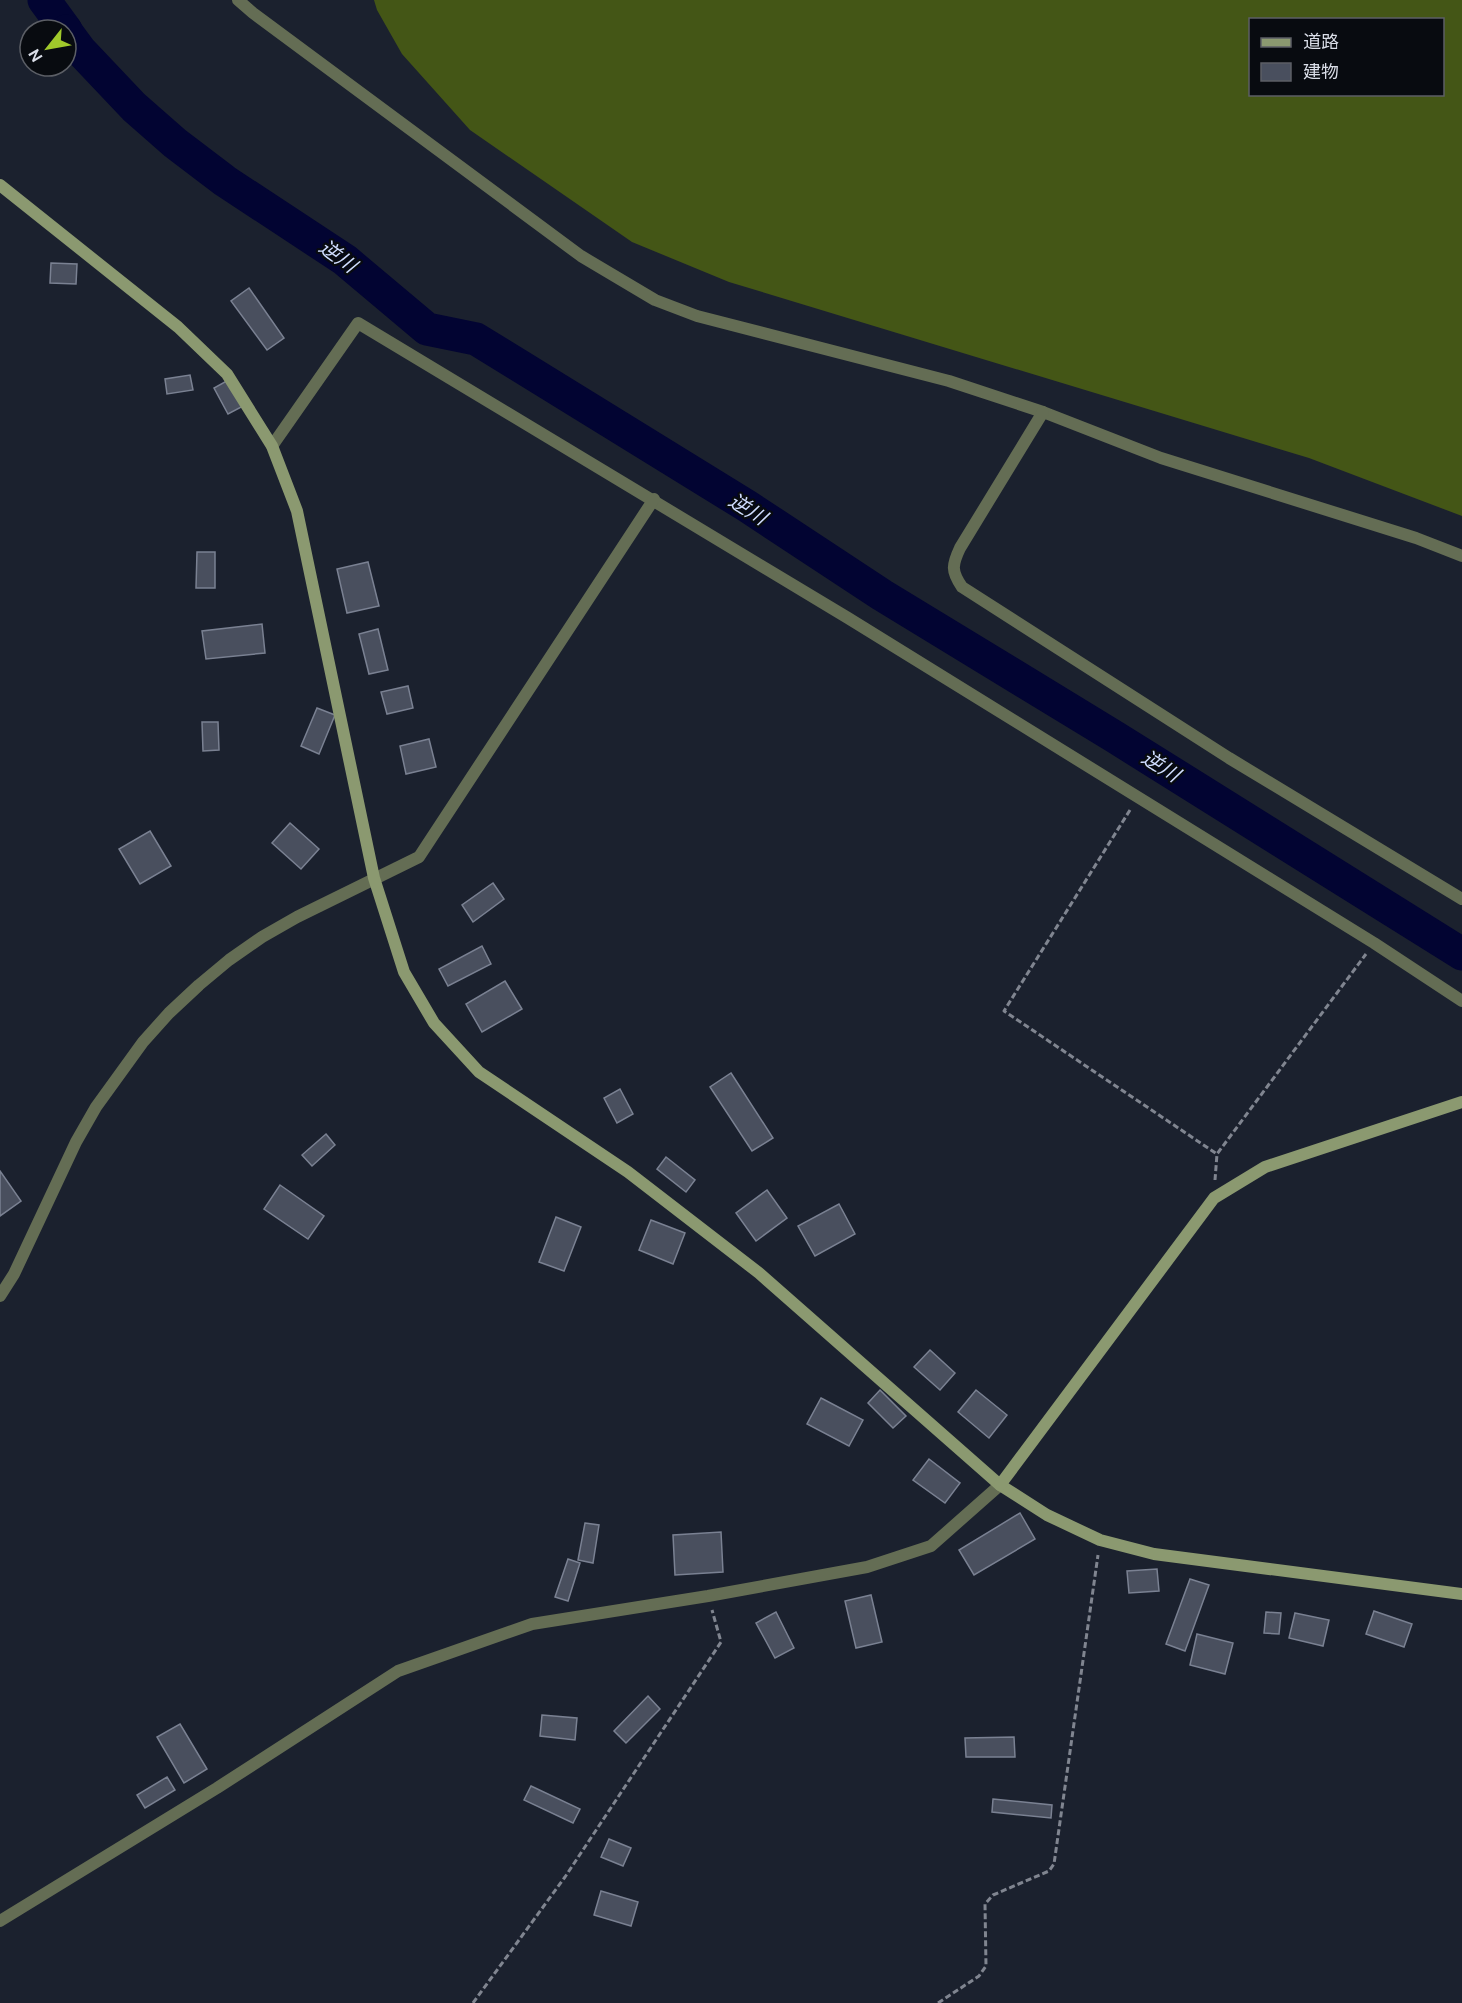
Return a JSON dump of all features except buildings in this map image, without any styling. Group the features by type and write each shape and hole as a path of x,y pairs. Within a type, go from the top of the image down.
{"street":[{"path":"238,0 581,256 655,300 697,316 949,381 1043,412 1161,458 1416,538 1462,556"},
{"path":"0,185 178,327 211,358 227,374 272,446 297,511 374,878 404,972 434,1023 479,1072 628,1172 759,1273 1000,1485 1047,1515 1100,1540 1154,1554 1462,1594"},
{"path":"272,446 358,322 654,499 1374,943 1462,1001"},
{"path":"1043,412 954,561 954,575 962,587 1229,758 1462,899"},
{"path":"0,1296 14,1274 76,1142 96,1107 143,1042 170,1013 230,960 297,917 419,857 654,499"},
{"path":"0,1921 217,1788 398,1671 532,1624 708,1596 867,1567 931,1546 1000,1485 1214,1198 1265,1167 1462,1101"}],"path":[{"path":"1138,798 1004,1011 1216,1154"},
{"path":"1214,1198 1216,1154 1374,943"},
{"path":"938,2003 980,1976 986,1966 985,1904 993,1895 1048,1871 1054,1864 1100,1540"},
{"path":"473,2003 566,1877 721,1642 708,1596"}],"green space":[{"path":"374,0 1462,0 1462,516 1309,458 729,282 632,242 470,130 402,54 377,10"}],"waterway":[{"name":"逆川","path":"44,0 57,18"},
{"name":"逆川","path":"78,47 134,107 175,143 225,181 345,260 427,329 476,339 747,506 882,595 1115,737 1462,954"}]}
